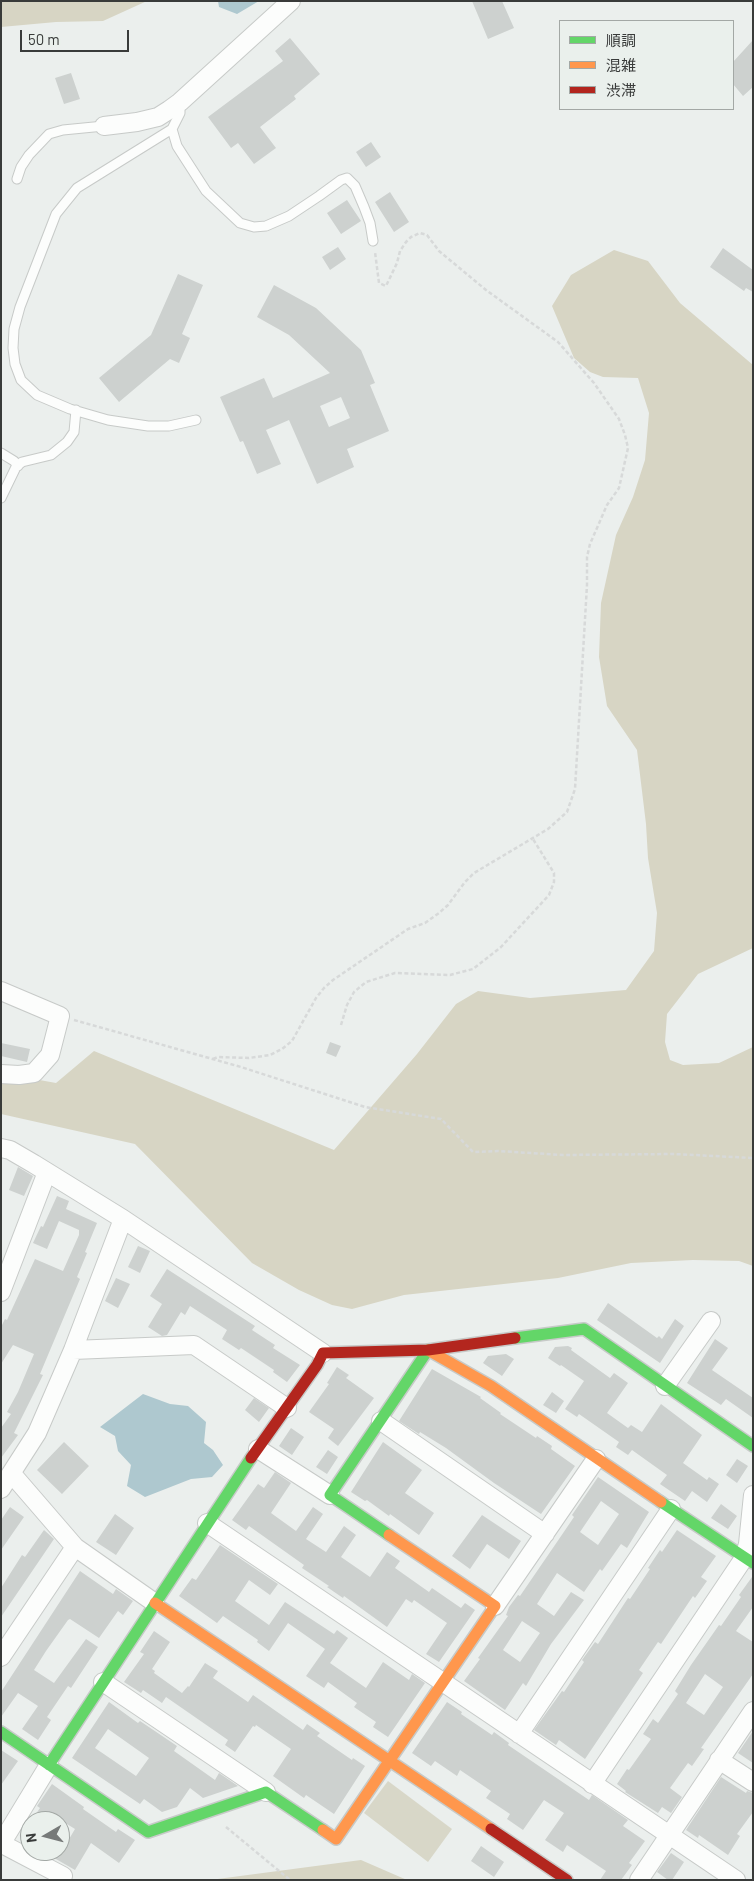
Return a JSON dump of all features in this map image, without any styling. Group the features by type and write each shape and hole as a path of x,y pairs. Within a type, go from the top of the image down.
{"street":[{"path":"104,126 158,117 180,102 290,1"},
{"path":"1,991 60,1016 50,1055 34,1073 19,1075 1,1074"},
{"path":"1,1148 10,1150 123,1218 323,1353 428,1350 584,1329 753,1446"},
{"path":"1,1292 47,1172"},
{"path":"1,1489 37,1432 73,1350 123,1218"},
{"path":"665,1386 711,1321"},
{"path":"73,1350 194,1345 287,1408"},
{"path":"330,1496 428,1350"},
{"path":"428,1350 491,1386 596,1459 749,1560"},
{"path":"63,1876 2,1844 49,1765 103,1682 207,1524 317,1365 323,1353"},
{"path":"381,1421 544,1534"},
{"path":"258,1449 494,1606"},
{"path":"103,1682 336,1839 596,1459"},
{"path":"12,1474 75,1547 155,1603 567,1880"},
{"path":"592,1784 749,1560 748,1544 753,1495"},
{"path":"519,1734 671,1509"},
{"path":"207,1524 736,1880"},
{"path":"1,1657 75,1547"},
{"path":"639,1880 753,1711"},
{"path":"1,1732 148,1832 266,1792"},
{"path":"719,1760 753,1782"}],"lane":[{"path":"180,102 180,113 172,129 77,188 56,214 20,307 14,328 13,348 15,364 21,380 37,395 108,420 148,426 169,426 196,420"},
{"path":"18,179 21,167 29,155 49,134 63,130 104,126"},
{"path":"172,129 177,146 206,191 240,223 254,227 266,226 289,216 341,180 348,178 355,186 364,207 374,241"},
{"path":"1,498 10,476 22,462 51,455 67,442 74,432 76,410"},
{"path":"1,453 14,461 18,466"}],"path":[{"path":"213,1059 218,1057 243,1058 270,1055 282,1049 295,1036 316,998 333,980 408,929 425,923 448,905 464,882 474,873 548,830 567,812 575,789 588,585 587,557 590,544 607,505 619,488 628,448 625,435 618,419 594,383 558,342 439,251 427,235 420,233 411,237 406,242 400,251 397,263 386,286 379,283 374,241"},
{"path":"341,1025 347,1005 354,992 366,982 395,973 450,975 473,969 501,947 549,895 554,882 554,874 533,839"},
{"path":"60,1016 213,1059 365,1107 441,1119 473,1152 498,1151 563,1155 674,1154 753,1158"},
{"path":"208,1812 290,1880"}],"shaded area":[{"path":"1,1 147,1 103,21 56,22 1,27"},
{"path":"614,250 648,261 680,303 753,365 753,948 698,974 667,1014 665,1042 670,1060 683,1065 719,1063 753,1047 753,1266 739,1261 693,1260 631,1263 558,1278 404,1295 352,1309 332,1305 299,1290 252,1263 135,1144 1,1114 1,1073 56,1083 94,1051 334,1150 417,1054 456,1004 478,991 530,998 626,990 654,951 657,913 648,858 637,750 607,706 599,657 601,603 616,535 633,497 645,460 649,413 638,378 603,377 590,372 574,358 552,306 571,275"},
{"path":"388,1781 452,1829 428,1862 364,1813"},
{"path":"361,1860 407,1880 210,1880"}],"water":[{"path":"218,1 259,1 237,14 219,7"},
{"path":"143,1394 170,1404 188,1406 206,1422 204,1443 213,1450 223,1465 212,1477 191,1479 145,1497 127,1486 131,1465 118,1451 115,1436 100,1427"}],"building":[{"path":"472,1 502,1 514,28 488,39"},
{"path":"290,38 320,74 294,96 296,99 260,127 276,148 254,164 238,143 231,148 208,117 283,61 275,51"},
{"path":"753,40 753,87 743,96 734,85 734,61"},
{"path":"71,73 80,99 64,104 55,78"},
{"path":"371,142 381,157 366,167 356,152"},
{"path":"390,192 409,222 394,232 375,202"},
{"path":"347,200 361,221 341,234 327,213"},
{"path":"338,247 346,259 330,270 322,257"},
{"path":"723,248 753,270 753,292 746,288 744,291 710,267"},
{"path":"178,274 203,285 182,334 190,338 179,363 170,359 119,402 99,378 151,335"},
{"path":"274,285 316,308 361,350 375,383 370,385 389,431 347,449 354,467 317,484 289,420 266,430 281,464 257,474 243,441 240,442 220,397 264,378 273,398 330,373 289,335 257,317","holes":["341,397 350,418 329,427 320,406"]},
{"path":"330,1042 341,1046 336,1057 326,1053"},
{"path":"1,1043 30,1049 27,1062 1,1056"},
{"path":"18,1167 33,1176 24,1196 9,1190"},
{"path":"57,1196 69,1201 66,1209 97,1223 77,1277 80,1279 40,1374 43,1375 14,1433 18,1435 1,1458 1,1428 11,1414 7,1412 18,1392 34,1354 13,1345 1,1364 1,1327 5,1319 7,1320 35,1259 63,1271 79,1235 79,1230 59,1221 47,1249 33,1243 41,1226 43,1227"},
{"path":"138,1246 150,1251 140,1273 128,1267"},
{"path":"167,1269 255,1326 252,1330 275,1345 273,1348 300,1365 287,1382 273,1372 274,1370 241,1348 239,1350 222,1339 227,1330 190,1306 185,1315 181,1312 167,1335 162,1336 148,1327 162,1304 150,1296"},
{"path":"116,1278 130,1284 118,1308 105,1301"},
{"path":"608,1303 657,1338 659,1336 662,1339 675,1319 684,1326 660,1363 597,1320"},
{"path":"715,1339 728,1348 712,1370 753,1398 753,1418 726,1399 721,1405 687,1383"},
{"path":"568,1346 610,1378 614,1373 628,1383 607,1413 628,1428 631,1425 642,1432 661,1404 702,1435 683,1463 707,1480 709,1477 719,1484 707,1502 692,1491 685,1501 660,1484 667,1475 632,1450 628,1455 616,1447 619,1442 579,1414 577,1417 565,1409 584,1381 548,1358 555,1347"},
{"path":"506,1354 514,1359 502,1376 483,1363 488,1356"},
{"path":"337,1367 349,1375 346,1378 374,1398 338,1446 328,1438 334,1429 309,1412 329,1384 327,1383"},
{"path":"432,1369 481,1397 500,1414 536,1438 537,1436 552,1446 551,1449 575,1466 541,1514 446,1448 399,1421"},
{"path":"552,1392 564,1401 556,1413 543,1405"},
{"path":"254,1398 269,1408 259,1422 245,1410"},
{"path":"291,1428 304,1437 292,1455 279,1446"},
{"path":"64,1442 89,1466 62,1494 37,1470"},
{"path":"383,1442 422,1470 405,1493 434,1513 419,1535 390,1514 389,1516 367,1500 365,1501 351,1492"},
{"path":"328,1450 338,1457 327,1474 316,1467"},
{"path":"737,1459 748,1466 737,1483 726,1475"},
{"path":"275,1472 291,1483 271,1513 296,1531 313,1507 323,1514 306,1539 326,1552 344,1526 356,1535 341,1557 370,1577 387,1552 400,1561 395,1568 429,1592 432,1588 461,1608 465,1603 475,1610 439,1662 426,1654 447,1623 414,1600 412,1603 406,1599 387,1627 344,1596 343,1598 327,1587 329,1586 302,1568 304,1565 249,1526 246,1530 232,1520 258,1484 264,1488"},
{"path":"598,1477 649,1512 627,1548 621,1544 584,1592 557,1573 537,1604 554,1616 571,1592 584,1600 551,1644 526,1686 523,1683 505,1710 464,1681 508,1616 506,1615 509,1607 518,1595 520,1596 574,1517 572,1515","holes":["601,1501 619,1514 598,1545 580,1532","522,1621 540,1633 520,1662 503,1650"]},
{"path":"721,1504 737,1516 728,1529 711,1518"},
{"path":"10,1507 24,1517 1,1550 1,1520"},
{"path":"115,1514 134,1528 116,1555 96,1542"},
{"path":"482,1515 521,1541 509,1559 487,1544 470,1569 452,1556"},
{"path":"44,1530 54,1539 1,1617 1,1588 22,1555 25,1557"},
{"path":"677,1530 716,1556 701,1577 707,1581 695,1598 693,1596 661,1644 658,1642 639,1670 643,1673 585,1759 559,1740 556,1745 534,1730 562,1691 564,1692 584,1662 582,1660 595,1642 598,1644 628,1598 630,1599 650,1569 648,1568 660,1550 662,1552"},
{"path":"220,1545 278,1584 270,1595 249,1580 235,1601 269,1625 285,1602 334,1634 337,1630 348,1638 330,1663 366,1688 383,1662 409,1680 412,1674 425,1683 388,1737 373,1727 376,1722 354,1707 357,1703 328,1682 324,1688 306,1676 325,1649 288,1623 269,1651 257,1642 258,1640 223,1616 217,1623 179,1596 192,1578 196,1580"},
{"path":"80,1571 113,1594 116,1589 133,1601 123,1615 118,1611 99,1638 70,1619 68,1620 46,1651 34,1670 54,1683 86,1639 98,1647 71,1688 68,1686 47,1717 51,1720 38,1740 22,1729 38,1706 18,1693 1,1717 1,1692"},
{"path":"752,1577 753,1607 736,1631 753,1642 753,1674 701,1748 704,1749 692,1766 688,1763 670,1788 682,1797 671,1813 662,1807 658,1813 625,1792 617,1784 651,1739 643,1734 653,1719 658,1723 678,1694 675,1691 691,1665 741,1597 739,1595","holes":["705,1674 723,1687 704,1715 686,1703"]},
{"path":"154,1631 170,1642 152,1669 155,1671 154,1673 182,1693 189,1687 205,1663 218,1671 213,1678 248,1702 253,1695 303,1730 307,1724 320,1733 317,1736 352,1760 353,1758 365,1766 334,1814 306,1795 304,1798 273,1776 291,1749 256,1725 255,1727 253,1726 235,1752 225,1745 228,1740 166,1697 162,1703 143,1690 141,1693 124,1682 144,1654 140,1652"},
{"path":"109,1702 138,1723 140,1721 177,1746 174,1751 215,1780 219,1773 238,1786 203,1798 190,1788 177,1807 162,1812 144,1799 140,1804 72,1758","holes":["108,1729 149,1758 136,1776 95,1748"]},
{"path":"447,1702 492,1735 494,1732 509,1743 508,1745 589,1800 592,1795 628,1820 623,1826 645,1841 629,1863 632,1865 621,1880 600,1880 606,1871 567,1845 563,1852 545,1840 564,1813 544,1800 523,1830 507,1819 510,1814 486,1798 491,1791 460,1770 457,1776 435,1761 431,1766 412,1753"},
{"path":"753,1731 753,1763 738,1753"},
{"path":"1,1750 18,1761 1,1785"},
{"path":"721,1777 746,1793 747,1791 753,1793 753,1812 737,1834 740,1836 728,1855 699,1835 698,1838 686,1830"},
{"path":"52,1784 116,1832 118,1829 135,1840 119,1863 91,1843 75,1870 59,1861 70,1861 70,1837 75,1829 70,1826 70,1811 38,1811 40,1808 37,1806"},
{"path":"481,1846 504,1862 494,1877 471,1861"},
{"path":"671,1853 684,1862 672,1880 668,1880 657,1872"}],"traffic: fast":[{"path":"515,1338 584,1329 753,1446"},
{"path":"389,1535 330,1495 428,1350"},
{"path":"49,1765 251,1458"},
{"path":"661,1502 753,1563"},
{"path":"1,1732 148,1832 266,1792 323,1830"}],"traffic: slow":[{"path":"428,1350 491,1386 661,1502"},
{"path":"323,1830 336,1839 495,1606 389,1535"},
{"path":"155,1603 491,1829"}],"traffic: jam":[{"path":"251,1458 317,1365 323,1353 428,1350 515,1338"},
{"path":"491,1829 567,1880"}]}
